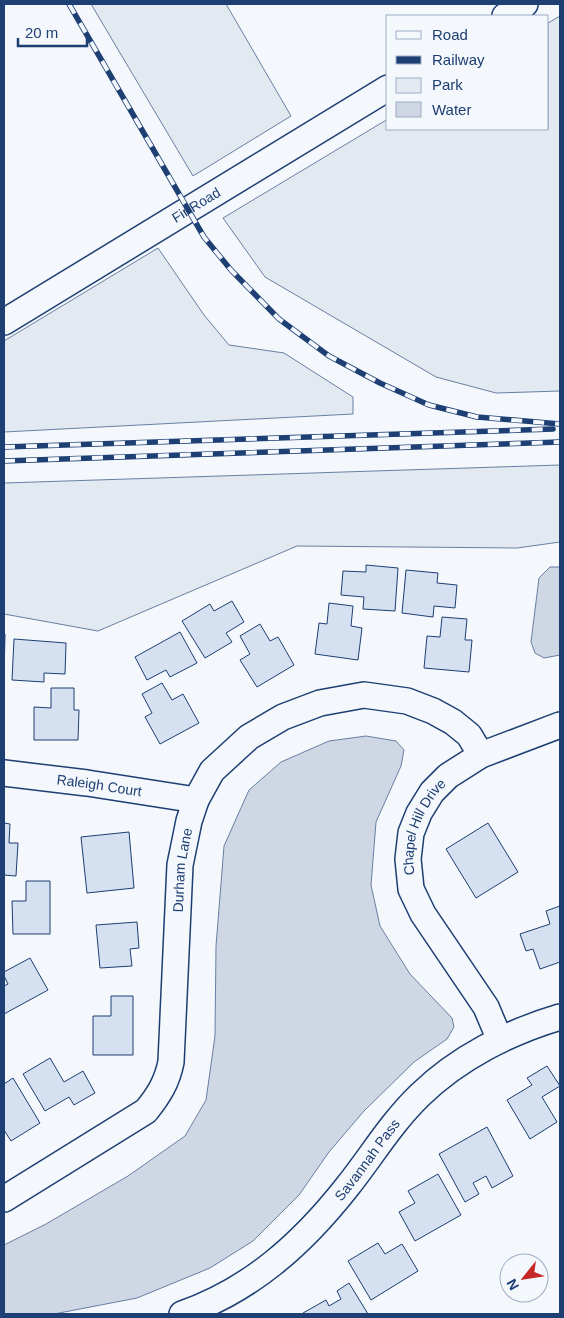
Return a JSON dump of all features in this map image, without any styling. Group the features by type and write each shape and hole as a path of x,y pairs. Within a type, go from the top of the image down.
{"street":[{"path":"507,15 525,4"},
{"name":"Fir Road","path":"4,322 386,89"},
{"name":"Durham Lane","path":"4,1199 146,1111 160,1094 168,1077 171,1062 180,865 189,821 196,800 212,771 249,737 283,717 320,702 364,696 406,701 433,711 453,722 469,735 481,755"},
{"name":"Chapel Hill Drive","path":"500,1040 486,1007 423,914 411,889 408,859 411,833 419,813 432,792 448,776 481,755 560,725"},
{"name":"Raleigh Court","path":"4,773 87,783 196,800"},
{"name":"Savannah Pass","path":"182,1314 200,1308 240,1287 279,1260 316,1225 348,1186 387,1132 420,1095 458,1064 500,1040 560,1017"}],"green space":[{"path":"91,4 226,4 291,116 193,176"},
{"path":"560,16 560,391 496,393 436,377 265,277 223,218 386,120 386,130 549,130 549,22"},
{"path":"158,248 204,315 229,345 284,353 353,397 353,414 4,432 4,341"},
{"path":"560,465 560,542 517,548 297,546 98,631 4,614 4,483"}],"water":[{"path":"550,567 560,567 560,655 544,658 535,653 531,642 539,578"},
{"path":"366,736 396,741 404,750 401,766 376,822 371,885 380,926 410,974 452,1018 454,1027 447,1039 414,1062 364,1111 329,1152 299,1195 253,1241 210,1268 137,1298 54,1314 4,1314 4,1245 46,1224 128,1176 185,1136 206,1100 215,1036 216,946 224,846 249,790 281,762 329,741"}],"building":[{"path":"366,565 398,568 395,611 363,609 364,597 341,595 343,571 366,572"},
{"path":"406,570 438,573 437,583 457,585 455,608 434,606 433,617 402,613"},
{"path":"232,601 244,622 226,633 232,642 205,658 182,621 210,604 214,611"},
{"path":"329,603 353,606 351,626 362,628 358,660 315,654 319,623 327,624"},
{"path":"442,617 467,619 465,640 472,640 469,672 424,668 427,636 440,637"},
{"path":"260,624 270,641 278,637 294,665 257,687 240,660 250,654 240,636"},
{"path":"180,632 197,663 170,677 166,670 147,680 135,657"},
{"path":"4,634 5,634 4,676"},
{"path":"14,639 66,643 65,674 44,673 44,682 12,680"},
{"path":"162,683 172,700 183,694 199,723 160,744 145,717 152,713 142,694"},
{"path":"51,688 74,688 74,710 79,710 78,740 34,740 34,707 51,708"},
{"path":"4,823 10,824 9,843 18,843 16,876 4,875"},
{"path":"488,823 518,872 476,898 446,849"},
{"path":"129,832 134,888 87,893 81,837"},
{"path":"26,881 50,881 50,934 13,934 12,901 26,901"},
{"path":"560,906 560,962 540,969 533,949 526,951 520,934 550,924 546,911"},
{"path":"137,922 139,948 130,949 132,966 100,968 96,925"},
{"path":"30,958 48,990 4,1014 4,986 8,984 4,972"},
{"path":"111,996 133,996 133,1055 93,1055 93,1016 111,1016"},
{"path":"50,1058 64,1082 83,1071 95,1093 74,1105 69,1097 45,1111 23,1074"},
{"path":"547,1066 560,1086 542,1097 557,1122 530,1139 507,1100 532,1085 527,1078"},
{"path":"13,1078 40,1123 11,1141 4,1130 4,1084"},
{"path":"487,1127 513,1176 492,1188 486,1176 473,1183 479,1194 465,1202 439,1154"},
{"path":"438,1174 461,1215 415,1241 399,1212 415,1203 408,1191"},
{"path":"378,1243 385,1254 402,1244 418,1271 371,1300 348,1261"},
{"path":"349,1283 368,1314 303,1313 326,1300 329,1306 341,1299 337,1291"}],"railway":[{"path":"69,4 204,237 231,270 279,319 329,356 380,383 429,405 477,417 560,424"},
{"path":"4,447 553,429"},
{"path":"4,461 560,442"}]}
